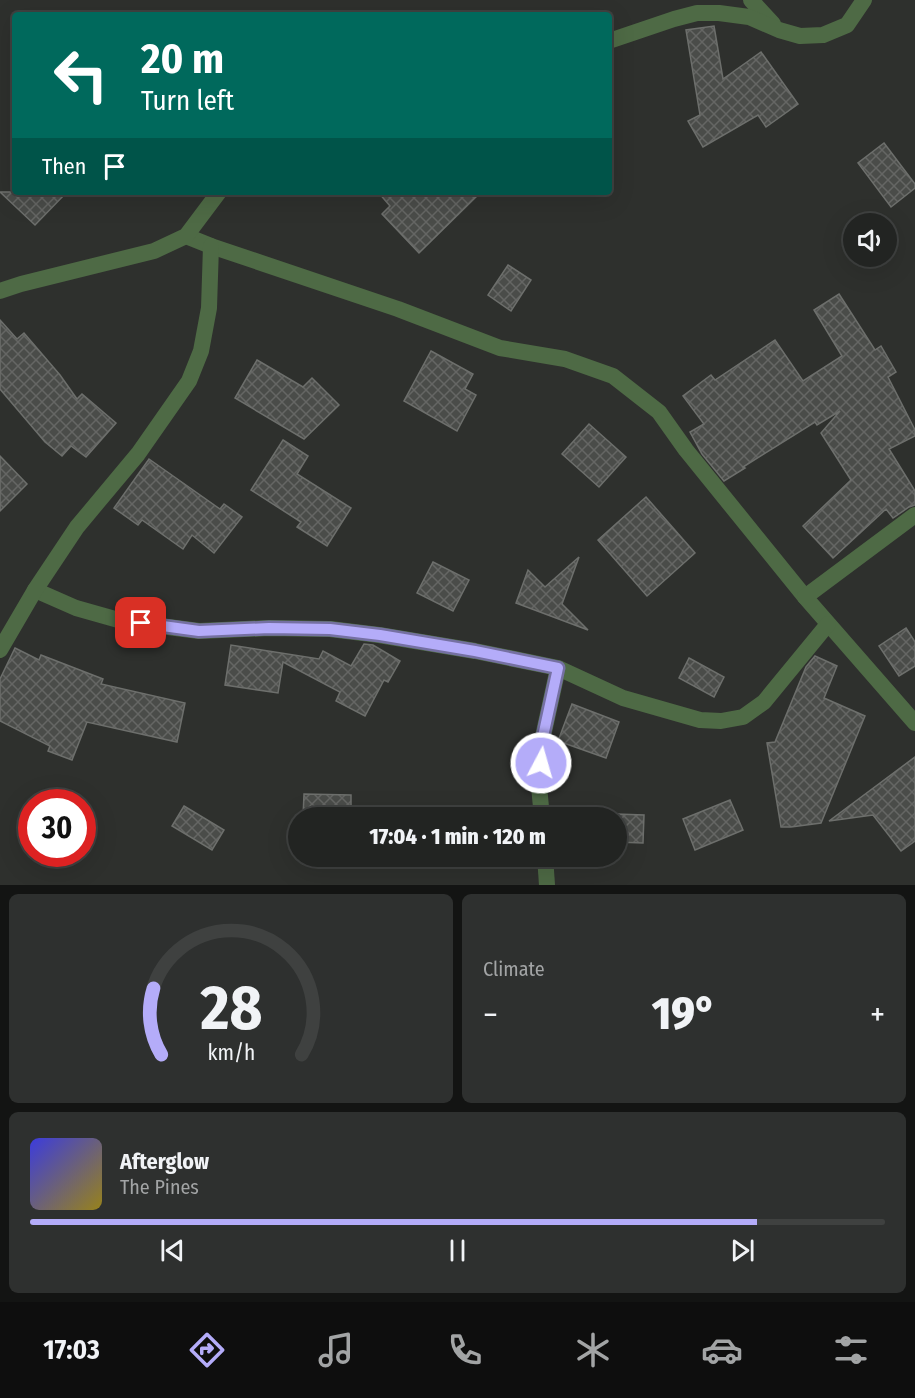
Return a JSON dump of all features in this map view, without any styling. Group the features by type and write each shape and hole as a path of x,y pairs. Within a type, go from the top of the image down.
{"street":[{"path":"751,0 779,30"},
{"path":"612,39 697,13 749,16 779,30 800,36 823,35 847,25 864,0"},
{"path":"0,291 154,251 186,236 217,195"},
{"path":"186,236 398,309 500,348 565,359 613,376 659,412 686,450 805,597 915,723"},
{"path":"0,650 77,527 138,454 189,381 201,351 209,308 211,246"},
{"path":"805,597 915,515"},
{"path":"35,591 76,608 122,621 199,631 269,628 370,633 475,651 558,668 623,698 700,720 721,721 743,717 765,702 828,624"},
{"path":"541,807 539,786 542,741 558,668"},
{"path":"546,867 547,885"}],"building":[{"path":"714,26 723,79 761,52 798,104 766,127 758,115 703,147 688,121 700,115 686,30"},
{"path":"884,143 915,184 915,188 891,207 858,163"},
{"path":"0,192 12,192 12,195 64,195 35,225"},
{"path":"381,195 478,195 419,253 382,214 390,206"},
{"path":"508,265 531,280 511,311 488,295"},
{"path":"839,294 875,350 881,346 896,372 888,377 915,430 915,436 889,449 915,491 915,505 893,518 886,509 833,558 803,526 851,480 821,433 840,411 817,425 815,422 724,481 702,454 690,432 704,424 683,396 711,375 715,380 775,340 803,381 842,356 814,310"},
{"path":"0,320 17,339 24,333 77,399 82,394 116,423 86,457 71,446 62,456 45,442 0,389"},
{"path":"431,351 473,374 465,389 476,395 457,431 404,401"},
{"path":"257,360 303,387 312,378 339,405 304,439 235,398"},
{"path":"589,424 626,457 599,487 562,454"},
{"path":"283,440 308,456 297,474 351,508 327,546 297,527 301,522 251,490"},
{"path":"0,456 27,484 0,511"},
{"path":"149,459 220,509 224,504 242,517 214,553 192,535 183,549 142,520 138,525 114,508"},
{"path":"646,497 695,553 647,596 598,540"},
{"path":"579,557 562,604 588,630 516,603 528,570 545,587"},
{"path":"433,562 469,580 453,611 417,593"},
{"path":"906,628 915,642 915,666 899,676 879,646"},
{"path":"364,644 373,645 400,661 388,682 384,680 365,716 336,701 340,692 283,662 278,693 225,685 231,645 319,659 323,651 351,666"},
{"path":"15,648 39,660 41,655 103,679 101,684 185,703 177,742 87,722 72,760 48,751 50,746 0,721 0,679"},
{"path":"815,656 837,666 824,698 865,716 821,823 781,827 767,743 775,742 806,667"},
{"path":"689,658 724,677 714,697 679,678"},
{"path":"572,704 619,722 606,758 558,741"},
{"path":"915,757 915,841 901,851 873,815 829,821"},
{"path":"304,794 351,795 351,807 303,807"},
{"path":"730,800 743,830 695,850 683,819"},
{"path":"184,806 224,830 212,850 172,826"},
{"path":"627,814 644,815 643,843 627,842"}],"route":[{"path":"141,623 199,631 269,628 330,629 475,651 558,668 542,741 541,763"}]}
